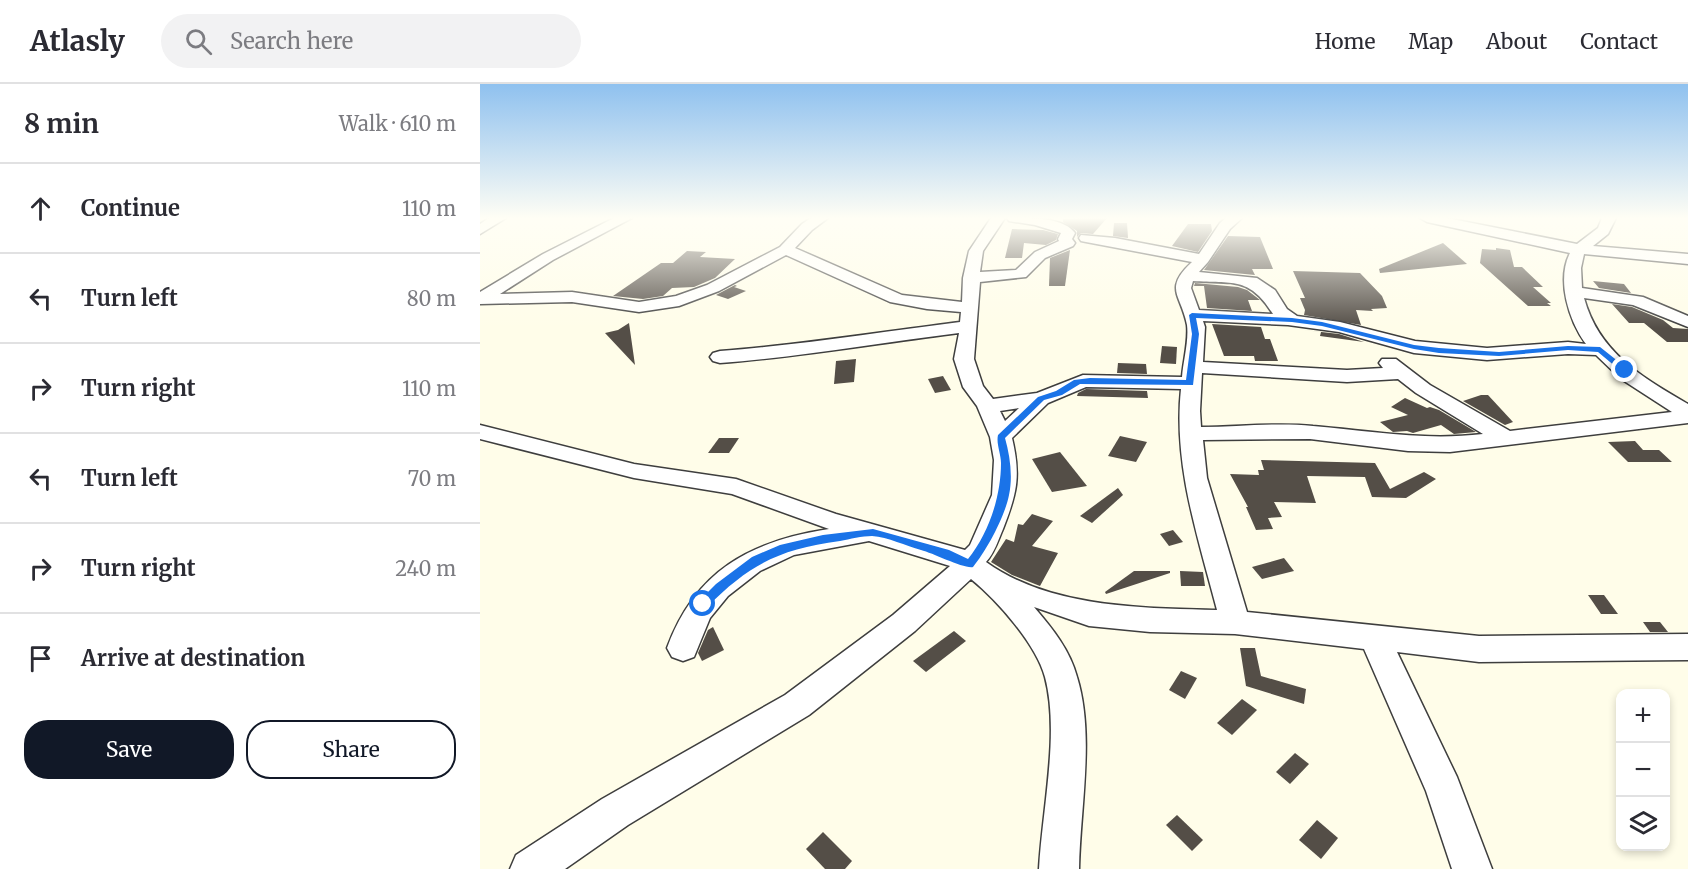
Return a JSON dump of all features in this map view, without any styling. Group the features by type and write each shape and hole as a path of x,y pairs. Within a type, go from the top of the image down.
{"street":[{"path":"481,298 553,255"},
{"path":"481,298 572,297 622,306 657,305 697,296 776,255"},
{"path":"799,255 816,260 858,283 897,299 969,316"},
{"path":"530,869 615,812 797,705 904,623 969,564 981,550 1004,495 1006,460 1001,437 987,406 973,387 964,359 975,255"},
{"path":"971,278 1020,274 1041,255"},
{"path":"1171,255 1203,259"},
{"path":"1206,255 1186,276 1183,288 1196,327 1189,411 1195,478 1235,622"},
{"path":"1576,255 1574,264 1575,292 1580,318 1600,350 1652,391 1688,415"},
{"path":"1640,255 1688,259"},
{"path":"1186,276 1251,282 1269,294 1281,313 1292,320"},
{"path":"1575,292 1636,301 1688,322"},
{"path":"1192,315 1292,320 1340,327 1428,349 1499,354 1568,348 1600,350"},
{"path":"720,357 785,352 969,316"},
{"path":"1375,337 1385,359 1401,374 1505,438"},
{"path":"987,406 1041,399 1083,381 1191,375 1401,374"},
{"path":"1001,437 1041,399"},
{"path":"1192,434 1310,432 1408,444 1450,445 1688,415"},
{"path":"480,432 634,471 736,487 828,520 945,553 969,564 997,584 1054,658 1063,685 1068,722 1059,833 1059,869"},
{"path":"683,648 689,627 703,604 720,587 756,560 784,548 873,532"},
{"path":"997,584 1089,614 1139,619 1235,622 1479,648 1688,647"},
{"path":"1375,638 1444,790 1472,869"}],"building":[{"path":"683,255 735,259 715,278 694,287 672,288 663,296 643,299 613,296 661,263 673,263"},
{"path":"1006,255 1022,255 1022,258 1005,258"},
{"path":"1058,255 1069,255 1065,286 1049,286 1050,258"},
{"path":"1215,255 1267,255 1273,269 1252,269 1255,275 1204,270"},
{"path":"1414,255 1456,255 1467,264 1380,273 1379,269"},
{"path":"1481,255 1511,255 1514,267 1522,267 1543,287 1533,287 1551,303 1547,303 1551,306 1528,306 1480,263"},
{"path":"1293,271 1360,273 1382,296 1387,308 1371,309 1373,311 1356,310 1361,325 1304,315 1305,310 1300,298 1305,298"},
{"path":"1593,281 1624,284 1631,293 1599,288"},
{"path":"1195,283 1238,287 1247,290 1260,300 1248,300 1252,311 1207,308 1204,286 1194,286"},
{"path":"735,285 737,286 734,287 746,291 728,299 716,295"},
{"path":"1612,304 1632,307 1663,320 1673,328 1688,329 1688,342 1667,342 1644,323 1629,323"},
{"path":"629,323 635,365 605,333 618,330"},
{"path":"1212,324 1261,327 1265,339 1270,339 1278,361 1255,361 1254,356 1224,356"},
{"path":"1304,330 1339,334 1364,342 1320,336 1321,332"},
{"path":"1162,346 1177,347 1176,364 1160,363"},
{"path":"856,359 854,382 834,384 836,361"},
{"path":"1118,363 1146,364 1147,374 1117,373"},
{"path":"943,376 951,390 935,393 928,379"},
{"path":"1086,389 1147,391 1148,398 1077,396"},
{"path":"1488,395 1513,422 1505,425 1463,401"},
{"path":"1405,398 1427,408 1439,410 1476,432 1454,434 1441,425 1413,433 1393,432 1380,422 1408,415 1391,407"},
{"path":"1120,436 1147,442 1136,462 1108,456"},
{"path":"719,438 739,438 729,453 708,453"},
{"path":"1635,441 1643,450 1659,450 1672,462 1628,462 1608,442"},
{"path":"1060,452 1087,486 1052,492 1032,459"},
{"path":"1261,460 1375,463 1390,489 1424,472 1436,479 1406,498 1372,497 1365,477 1307,476 1316,503 1274,502 1282,517 1268,518 1273,529 1256,530 1246,507 1248,507 1230,474 1259,475 1258,470 1264,470"},
{"path":"1118,488 1123,495 1092,523 1080,516"},
{"path":"1032,514 1053,521 1032,546 1058,553 1040,586 1012,575 991,562 1006,539 1014,542 1018,524 1023,525"},
{"path":"1173,530 1183,542 1169,546 1160,534"},
{"path":"1284,558 1294,571 1262,579 1252,567"},
{"path":"1134,571 1170,571 1170,573 1106,594 1105,592"},
{"path":"1180,571 1203,572 1205,586 1181,586"},
{"path":"1588,595 1604,595 1618,614 1601,614"},
{"path":"1643,622 1660,622 1668,632 1650,632"},
{"path":"713,627 724,650 702,661 698,653 708,630"},
{"path":"954,631 966,641 926,672 913,661"},
{"path":"1240,648 1255,648 1261,676 1306,689 1304,704 1246,686"},
{"path":"1181,671 1197,678 1185,699 1169,690"},
{"path":"1242,699 1257,710 1232,735 1217,723"},
{"path":"1295,753 1309,764 1290,784 1276,772"},
{"path":"1177,815 1203,840 1192,851 1166,825"},
{"path":"1317,820 1338,838 1321,859 1299,840"},
{"path":"823,832 852,861 845,869 825,869 806,849"}],"route":[{"path":"703,604 720,587 756,560 784,548 823,539 873,532 945,553 969,564 981,550 999,512 1004,495 1006,460 1001,437 1041,399 1059,393 1077,382 1090,380 1190,383 1196,334 1192,315 1292,320 1322,324 1439,351 1499,354 1568,348 1600,350 1625,370"}]}
